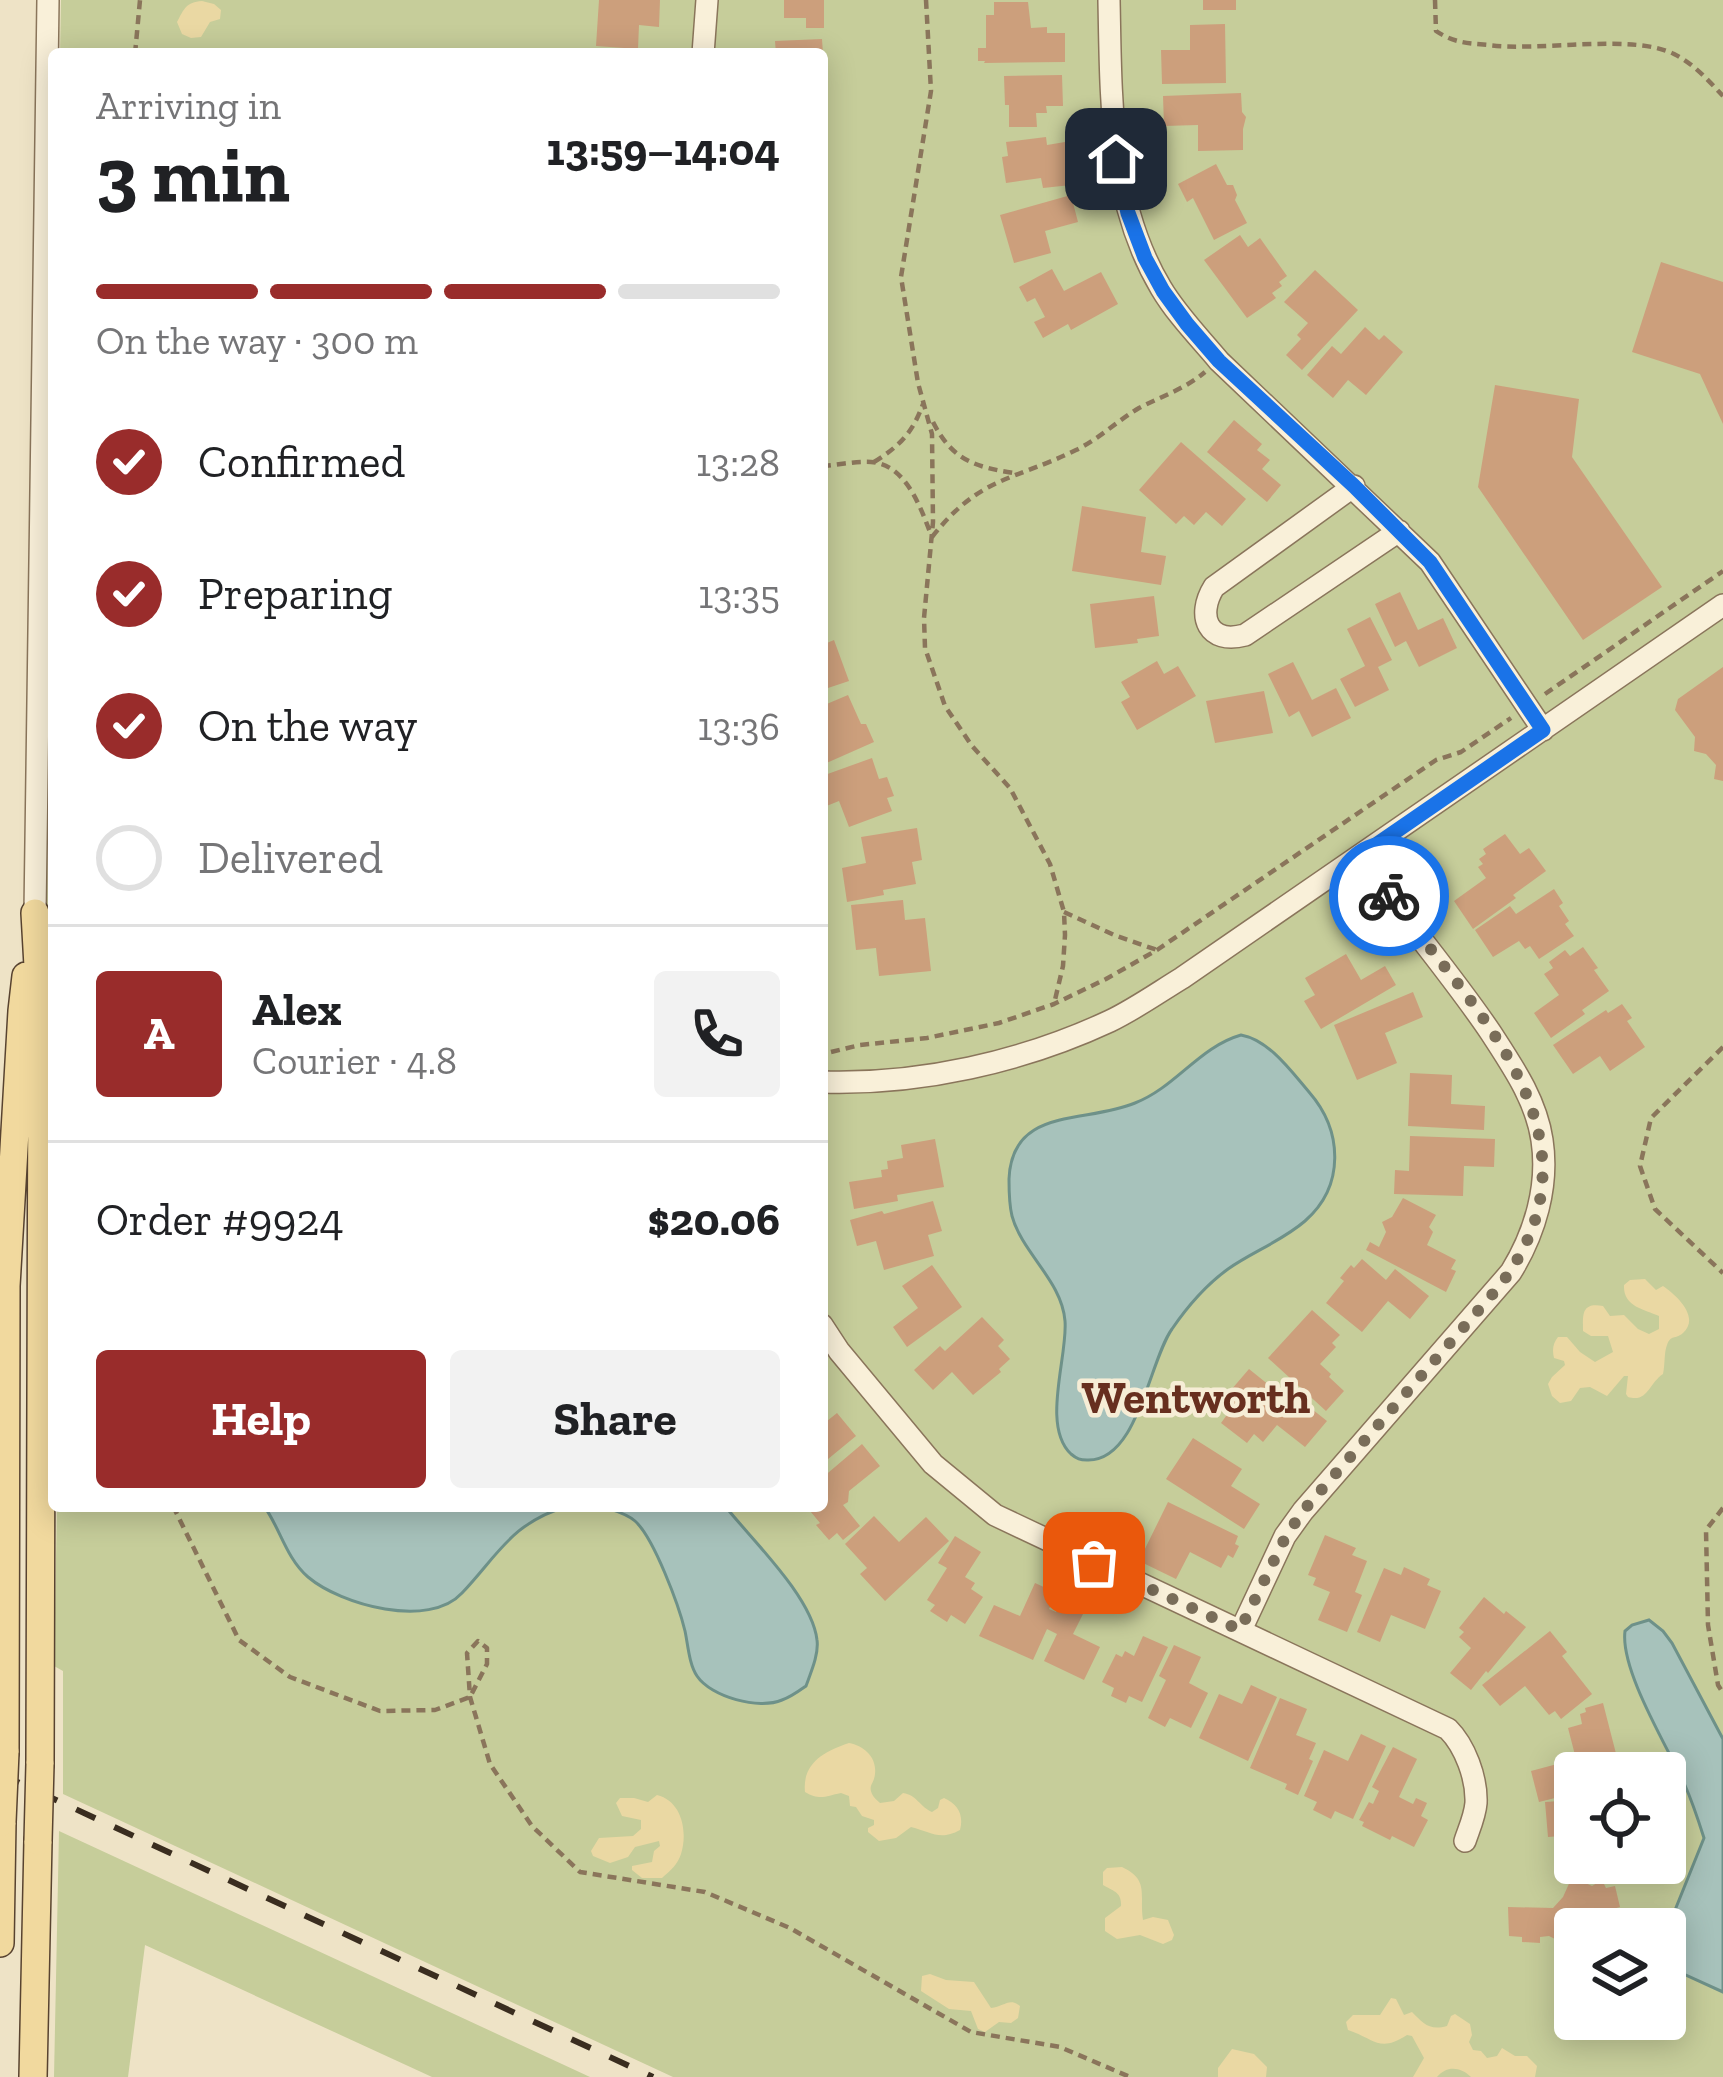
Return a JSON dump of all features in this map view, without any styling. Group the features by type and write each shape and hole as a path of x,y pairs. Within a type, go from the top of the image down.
{"main road":[{"path":"33,2077 48,1104 35,913"},
{"path":"0,1943 6,1286 39,1024"}],"street":[{"path":"35,913 48,0"},
{"path":"704,48 707,0"},
{"path":"1109,0 1116,159 1128,213 1163,291 1219,361 1430,562 1543,730"},
{"path":"1354,486 1214,587 1206,600 1209,626 1232,639 1245,635 1399,531"},
{"path":"828,1082 897,1079 982,1065 1111,1020 1182,978 1723,605"},
{"path":"1240,1630 1286,1536 1320,1490 1511,1272 1533,1231 1538,1208 1543,1142 1528,1094 1468,1000 1360,856"},
{"path":"828,1334 933,1464 995,1515 1448,1729 1457,1738 1475,1787 1476,1808 1465,1841"}],"path":[{"path":"136,48 140,0"},
{"path":"926,0 931,91 901,277 914,362 928,414 939,434 963,460 1014,473"},
{"path":"1435,0 1436,31 1451,41 1512,48 1637,44 1670,51 1696,67 1723,96"},
{"path":"932,537 964,502 1014,473 1081,448 1145,405 1185,387 1219,361"},
{"path":"874,462 908,435 924,402"},
{"path":"928,414 934,470 926,648 957,726 1010,788 1050,864 1064,912 1063,966 1054,1004"},
{"path":"828,466 874,462 887,466 912,491 932,537"},
{"path":"831,1052 962,1031 1054,1004 1157,950 1362,810"},
{"path":"1064,912 1157,950"},
{"path":"1723,1047 1651,1118 1640,1166 1655,1209 1723,1273"},
{"path":"1723,1508 1706,1530 1708,1625 1723,1693"},
{"path":"176,1512 239,1640 290,1677 380,1712 436,1710 470,1697 487,1664 488,1648 478,1641 467,1653 470,1697 490,1764 532,1826 580,1872 705,1892 790,1928 970,2032 1060,2047 1130,2077"}],"green space":[{"path":"61,0 1723,0 1723,2077 673,2077 63,1794 63,1671 54,1666 57,1512 828,1512 828,48 60,48"},
{"path":"59,1831 590,2077 432,2077 145,1945 128,2077 54,2077"}],"sand":[{"path":"202,1 221,10 220,19 210,22 201,37 191,38 182,34 177,22 189,5"},
{"path":"1645,1279 1656,1290 1663,1286 1688,1313 1688,1327 1667,1345 1663,1374 1640,1397 1628,1397 1628,1376 1624,1376 1607,1396 1590,1387 1580,1388 1571,1401 1560,1403 1548,1384 1565,1365 1554,1358 1558,1337 1567,1337 1595,1362 1613,1352 1608,1336 1583,1331 1587,1308 1603,1306 1610,1316 1624,1315 1649,1334 1659,1329 1659,1316 1627,1298 1624,1285"},
{"path":"849,1743 872,1758 871,1791 880,1803 894,1801 903,1793 932,1812 944,1798 959,1811 960,1830 941,1835 911,1827 896,1838 879,1841 868,1832 874,1820 850,1806 849,1796 819,1797 805,1792 811,1766"},
{"path":"657,1795 672,1804 683,1827 681,1854 668,1873 662,1878 642,1878 632,1870 632,1866 652,1862 659,1841 635,1847 628,1857 610,1863 593,1856 599,1838 633,1836 641,1829 641,1820 622,1816 616,1803 620,1798 648,1802"},
{"path":"1122,1867 1140,1883 1143,1920 1168,1920 1172,1940 1163,1944 1140,1935 1117,1939 1105,1931 1105,1918 1121,1901 1103,1885 1103,1872"},
{"path":"922,1976 974,1982 991,2008 1016,2003 1018,2018 999,2022 985,2032 978,2029 971,2011 949,2009 921,1991"},
{"path":"1391,1998 1404,2015 1412,2012 1431,2027 1447,2026 1455,2014 1470,2024 1473,2050 1487,2058 1497,2056 1502,2048 1515,2056 1527,2056 1537,2066 1535,2077 1471,2077 1454,2069 1437,2077 1413,2077 1424,2058 1412,2036 1383,2044 1348,2030 1346,2022 1353,2015 1380,2015"},
{"path":"1232,2049 1254,2054 1267,2067 1266,2077 1218,2077 1218,2068"}],"water":[{"path":"1241,1035 1279,1058 1320,1107 1335,1158 1327,1192 1305,1221 1228,1269 1197,1297 1164,1344 1140,1407 1119,1445 1104,1456 1079,1459 1062,1442 1058,1426 1065,1336 1062,1307 1012,1216 1009,1179 1013,1156 1037,1128 1135,1103 1212,1048"},
{"path":"267,1512 552,1512 519,1531 462,1593 429,1610 363,1604 323,1587 294,1561"},
{"path":"619,1512 730,1512 793,1588 813,1623 817,1651 806,1686 785,1699 761,1703 724,1695 704,1683 692,1666 665,1573 631,1518"},
{"path":"1649,1620 1663,1631 1723,1739 1723,1992 1686,1975 1686,1908 1676,1908 1704,1838 1686,1788 1686,1752 1668,1752 1630,1666 1625,1631"}],"building":[{"path":"599,0 660,0 659,27 639,25 638,48 596,46"},
{"path":"784,0 824,0 824,28 806,28 806,18 784,18"},
{"path":"1203,0 1236,0 1236,10 1203,10"},
{"path":"994,2 1028,2 1031,28 1065,33 1065,62 978,61 978,48 986,48 986,15 994,15"},
{"path":"1225,24 1226,83 1162,84 1161,50 1190,50 1190,25"},
{"path":"822,39 823,48 776,48 775,41"},
{"path":"1062,75 1063,106 1046,106 1047,113 1036,113 1037,127 1009,127 1004,76"},
{"path":"1241,93 1246,117 1243,150 1198,151 1198,125 1164,126 1163,96"},
{"path":"1046,137 1047,145 1065,142 1071,185 1043,188 1041,178 1006,183 1002,157 1008,156 1006,142"},
{"path":"1216,164 1227,185 1233,185 1247,223 1214,240 1193,198 1187,202 1178,184"},
{"path":"1071,195 1078,222 1045,231 1051,253 1014,263 1000,215"},
{"path":"1240,235 1248,247 1260,238 1287,276 1272,293 1276,298 1247,318 1204,260"},
{"path":"1661,262 1723,282 1723,424 1700,374 1632,352"},
{"path":"1052,269 1064,291 1101,272 1118,304 1071,330 1068,324 1043,338 1034,322 1045,317 1035,298 1027,302 1019,287"},
{"path":"1315,270 1358,310 1302,370 1286,355 1308,323 1284,302"},
{"path":"1365,327 1379,340 1384,335 1403,352 1366,395 1348,380 1333,398 1307,375 1332,346 1341,354"},
{"path":"1495,385 1579,399 1572,457 1662,587 1583,640 1478,487"},
{"path":"1234,420 1262,444 1257,450 1270,460 1262,469 1281,485 1267,502 1207,452"},
{"path":"1181,442 1246,499 1222,526 1206,512 1194,525 1184,516 1176,524 1139,490"},
{"path":"1082,506 1146,517 1141,552 1166,556 1161,585 1072,571"},
{"path":"1400,592 1418,630 1443,618 1457,648 1419,667 1406,641 1395,647 1375,604"},
{"path":"1154,596 1159,636 1095,648 1090,604"},
{"path":"1370,617 1392,660 1378,667 1389,690 1355,707 1340,679 1365,666 1347,629"},
{"path":"834,640 849,681 828,688 828,642"},
{"path":"1157,661 1164,674 1178,666 1196,696 1137,730 1121,702 1130,697 1121,682"},
{"path":"1293,662 1312,700 1336,688 1351,718 1312,737 1299,711 1289,717 1268,674"},
{"path":"1723,667 1723,781 1714,779 1716,765 1706,754 1694,751 1695,737 1675,710 1678,699"},
{"path":"1264,691 1273,733 1215,743 1206,701"},
{"path":"848,695 874,742 828,762 828,703"},
{"path":"872,758 879,779 887,777 894,796 887,798 892,811 849,827 839,801 828,805 828,774"},
{"path":"917,828 922,860 912,862 916,884 847,902 842,868 866,863 861,837"},
{"path":"1505,834 1520,854 1529,848 1546,871 1473,929 1454,901 1486,878 1478,867 1486,854 1483,849"},
{"path":"1554,889 1574,936 1539,959 1530,946 1525,949 1519,941 1493,957 1475,930 1510,906 1516,914"},
{"path":"903,900 905,920 925,918 931,971 879,976 876,948 856,950 851,905"},
{"path":"1583,947 1609,991 1551,1038 1534,1013 1559,995 1544,974 1553,968 1549,962 1565,950 1570,956"},
{"path":"1346,954 1361,980 1385,966 1396,985 1321,1029 1304,1001 1315,995 1305,978"},
{"path":"1413,992 1423,1017 1385,1033 1397,1063 1357,1080 1334,1025"},
{"path":"1622,1004 1632,1018 1627,1021 1645,1047 1610,1071 1600,1056 1573,1074 1553,1045"},
{"path":"1410,1073 1452,1075 1451,1104 1485,1106 1484,1130 1408,1126"},
{"path":"1410,1136 1495,1139 1494,1167 1464,1166 1463,1196 1394,1194 1395,1170 1409,1171"},
{"path":"935,1139 944,1187 854,1209 849,1182 882,1177 887,1161 903,1158 901,1145"},
{"path":"1403,1198 1436,1215 1427,1245 1456,1260 1446,1292 1366,1250 1370,1242 1379,1247 1386,1232 1382,1222 1392,1217"},
{"path":"933,1201 942,1231 928,1235 934,1256 884,1270 876,1241 857,1246 850,1220"},
{"path":"1362,1259 1386,1280 1395,1269 1429,1296 1410,1319 1388,1301 1362,1332 1326,1303 1344,1281 1340,1278"},
{"path":"932,1265 962,1307 907,1347 893,1327 918,1308 902,1286"},
{"path":"1312,1310 1340,1335 1320,1364 1344,1391 1326,1411 1268,1358"},
{"path":"982,1317 1004,1340 998,1346 1010,1359 973,1395 952,1372 933,1390 914,1370 940,1346 945,1351"},
{"path":"1249,1369 1279,1393 1284,1387 1327,1421 1305,1447 1277,1425 1263,1442 1254,1434 1247,1443 1221,1423 1229,1412 1219,1404"},
{"path":"837,1413 856,1436 828,1459 828,1420"},
{"path":"1193,1438 1242,1469 1231,1486 1260,1504 1244,1529 1166,1479"},
{"path":"862,1444 880,1466 849,1491 843,1505 860,1526 843,1540 837,1533 829,1540 811,1512 828,1512 828,1473"},
{"path":"1168,1502 1238,1536 1233,1558 1228,1555 1221,1568 1190,1552 1176,1579 1139,1561"},
{"path":"874,1516 899,1542 926,1517 949,1541 885,1601 860,1574 867,1568 845,1544"},
{"path":"1325,1535 1356,1548 1352,1555 1367,1561 1355,1592 1362,1595 1347,1632 1318,1620 1330,1592 1313,1585 1316,1578 1308,1575"},
{"path":"955,1536 981,1552 965,1577 983,1597 965,1624 951,1615 947,1622 930,1611 935,1605 927,1600 947,1568 938,1563"},
{"path":"1404,1567 1430,1579 1427,1585 1441,1591 1425,1629 1391,1615 1380,1642 1357,1632 1384,1568 1401,1575"},
{"path":"1035,1583 1057,1593 1049,1609 1056,1612 1063,1597 1086,1608 1073,1634 1100,1647 1084,1680 1044,1661 1057,1634 1047,1629 1033,1660 979,1636 994,1605 1020,1616"},
{"path":"1484,1597 1526,1627 1471,1690 1450,1673 1471,1648 1459,1637 1464,1632 1459,1628"},
{"path":"1550,1631 1567,1652 1562,1656 1592,1694 1561,1719 1555,1711 1549,1715 1525,1686 1500,1706 1482,1685"},
{"path":"1143,1636 1168,1647 1142,1702 1129,1696 1126,1703 1111,1696 1114,1688 1102,1682 1116,1654 1122,1657 1125,1651 1134,1656"},
{"path":"1174,1645 1201,1657 1189,1683 1208,1693 1191,1728 1170,1718 1165,1727 1148,1718 1166,1680 1159,1676"},
{"path":"1251,1685 1277,1697 1248,1761 1199,1738 1219,1694 1242,1704"},
{"path":"1280,1698 1307,1709 1296,1735 1316,1743 1298,1795 1285,1789 1287,1784 1250,1768"},
{"path":"1603,1703 1616,1752 1574,1752 1568,1728 1582,1724 1580,1714"},
{"path":"1361,1734 1386,1746 1353,1819 1335,1811 1331,1819 1313,1810 1317,1802 1304,1796 1324,1750 1348,1761"},
{"path":"1393,1747 1417,1759 1399,1797 1413,1804 1416,1798 1427,1803 1421,1816 1428,1820 1414,1847 1392,1836 1390,1840 1359,1820 1369,1802 1373,1804 1379,1791 1372,1787"},
{"path":"1554,1765 1554,1798 1539,1802 1531,1771"},
{"path":"1554,1801 1554,1837 1548,1837 1545,1802"},
{"path":"1569,1884 1604,1884 1615,1886 1620,1907 1554,1908 1554,1938 1522,1942 1522,1937 1509,1936 1508,1907 1553,1908"}],"railway":[{"path":"0,1774 653,2077"}],"way so far":[{"path":"1094,1563 1240,1630 1303,1511 1511,1272 1533,1231 1542,1187 1543,1142 1528,1094 1468,1000 1389,896"}],"district":[{"name":"Wentworth","path":"1196,1398"}],"route":[{"path":"1116,159 1128,213 1145,258 1187,324 1219,361 1430,562 1543,730 1360,856 1389,896"}]}
